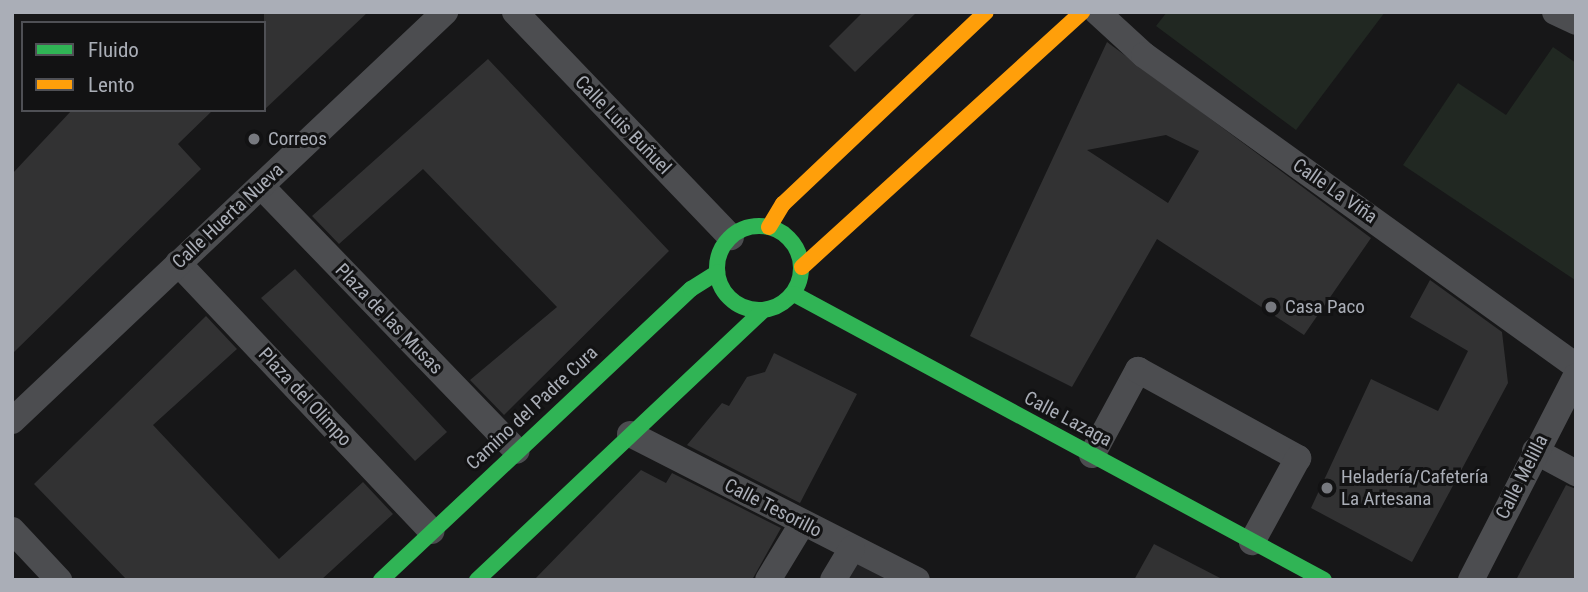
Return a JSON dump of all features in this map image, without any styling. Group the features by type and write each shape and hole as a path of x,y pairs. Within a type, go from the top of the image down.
{"street":[{"name":"Calle Huerta Nueva","path":"12,421 445,12"},
{"name":"Calle Luis Buñuel","path":"515,12 731,237"},
{"path":"762,311 727,297 717,274 731,237 769,227 783,204 986,12"},
{"path":"477,580 762,311 794,294 802,267 1082,12"},
{"name":"Calle La Viña","path":"1097,12 1144,55 1576,366"},
{"path":"1555,12 1576,22"},
{"name":"Plaza de las Musas","path":"261,186 517,451"},
{"path":"769,227 792,241 802,267"},
{"name":"Plaza del Olimpo","path":"178,263 431,531"},
{"name":"Camino del Padre Cura","path":"380,580 691,289 717,274"},
{"name":"Calle Lazaga","path":"794,294 1324,580"},
{"path":"1092,455 1138,370 1298,458 1252,542"},
{"name":"Calle Melilla","path":"1471,580 1535,451 1576,376"},
{"name":"Calle Tesorillo","path":"630,434 775,511 917,580"},
{"path":"1535,451 1576,473"},
{"path":"768,580 802,524"},
{"path":"12,530 59,580"},
{"path":"833,580 852,548"}],"shaded area":[{"path":"1167,12 1385,12 1296,130 1156,26"},
{"path":"1553,47 1576,63 1575,280 1403,165 1458,83 1506,115"},
{"path":"856,563 888,580 846,580"}],"building":[{"path":"264,12 368,12 266,108"},
{"path":"863,12 917,12 855,72 829,46"},
{"path":"1107,42 1371,238 1304,335 1157,239 1072,387 970,336","holes":["1166,135 1199,151 1168,203 1087,150"]},
{"path":"488,59 669,251 504,415 470,380 557,307 423,169 339,244 312,216"},
{"path":"70,112 211,112 178,144 201,169 12,354 12,174"},
{"path":"295,269 447,432 415,461 261,298"},
{"path":"1430,280 1502,332 1508,383 1412,562 1311,508 1371,379 1438,411 1468,351 1410,317"},
{"path":"206,316 237,349 153,425 279,559 363,482 393,514 321,580 127,580 34,484"},
{"path":"774,353 857,394 800,503 687,445 722,403 729,406 747,377 765,372"},
{"path":"641,470 666,483 672,473 781,528 752,580 534,580"},
{"path":"1566,485 1576,489 1576,580 1516,580"},
{"path":"1154,544 1224,580 1134,580"}],"traffic: fast":[{"path":"759,226 775,229 789,238 798,252 801,268 798,284 789,298 775,307 759,310 743,307 729,298 720,284 717,268 720,252 729,238 743,229 759,226"},
{"path":"381,580 691,289 717,273"},
{"path":"794,294 1324,580"},
{"path":"477,580 762,311"}],"traffic: slow":[{"path":"769,227 783,204 986,12"},
{"path":"802,267 1082,12"}],"place":[{"name":"Correos","path":"254,139"},
{"name":"Casa Paco","path":"1271,307"},
{"name":"Heladería/Cafetería La Artesana","path":"1327,488"}]}
